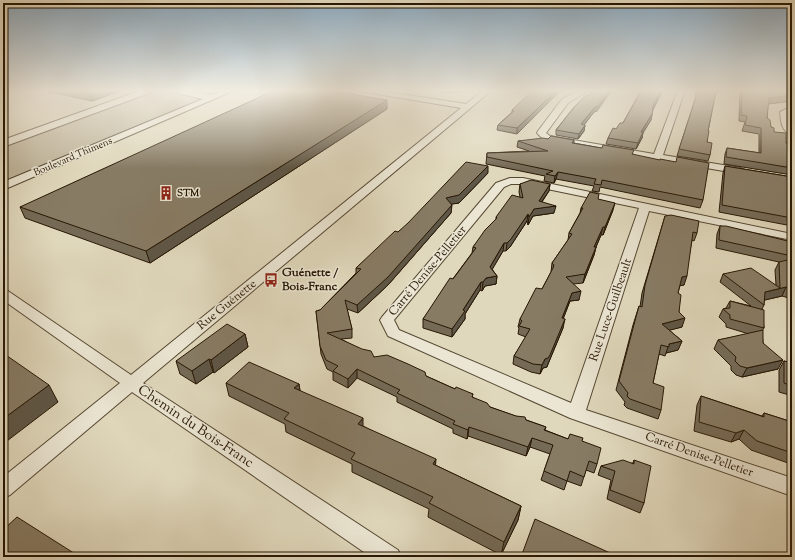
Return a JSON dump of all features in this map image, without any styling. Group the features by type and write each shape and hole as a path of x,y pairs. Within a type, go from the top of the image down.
{"street":[{"path":"3,144 78,116"},
{"name":"Boulevard Thimens","path":"3,186 169,116"},
{"name":"Rue Guénette","path":"3,490 456,116"},
{"path":"554,116 541,133 547,138 747,172"},
{"path":"658,156 672,116"},
{"path":"785,116 786,126 792,132"},
{"name":"Carré Denise-Pelletier","path":"792,236 524,181 510,181 500,185 386,320 393,334 576,413 792,487"},
{"name":"Rue Luce-Guilbeault","path":"576,413 645,207"},
{"name":"Chemin du Bois-Franc","path":"3,294 31,312 131,384 390,557"}],"shaded area":[{"path":"86,116 161,116 3,182 3,147"}],"building":[{"name":"STM","path":"218,116 361,116 146,251 20,207"},
{"path":"508,116 529,116 517,128 498,125"},
{"path":"567,116 587,116 581,124 585,125 579,134 556,130"},
{"path":"627,116 651,116 641,132 643,132 638,143 608,138 613,128 616,129 620,123 623,123"},
{"path":"690,116 711,116 707,142 712,143 710,155 679,149"},
{"path":"747,116 767,116 767,118 770,120 771,127 774,128 774,132 786,133 786,143 792,144 792,168 726,157 727,148 761,153 761,128 745,125"},
{"path":"551,136 574,140 572,143 602,148 603,145 634,150 632,154 660,160 676,162 677,157 709,163 703,200 602,180 601,185 594,184 596,179 558,172 555,176 546,174 553,171 487,157 487,153 548,151 518,141 543,138 548,139"},
{"path":"466,162 488,166 459,195 446,198 452,205 388,277 357,305 345,300 352,329 327,333 362,349 371,351 374,357 387,355 408,364 425,372 426,376 455,389 456,387 473,394 472,397 487,403 490,407 516,416 525,417 526,420 546,427 544,430 568,439 570,434 583,438 582,441 601,448 597,464 589,461 584,477 570,471 567,481 544,471 553,445 532,438 528,447 469,427 468,430 453,424 455,421 397,393 400,390 357,369 348,379 333,371 338,366 326,360 320,346 316,311 320,310 361,269 356,268 395,231 398,232 408,223"},
{"path":"725,166 792,177 792,218 722,205"},
{"path":"531,180 550,184 539,201 556,206 534,209 529,217 528,214 511,239 507,243 504,243 490,267 497,276 486,278 483,282 481,282 463,310 465,311 452,329 423,319 450,278 453,279 476,248 473,247 485,230 497,218 496,217 512,195 523,198 520,184"},
{"path":"590,192 599,194 598,199 615,203 605,227 603,227 594,247 596,247 585,274 566,277 581,291 572,293 562,318 565,319 550,355 545,359 542,365 533,364 514,356 530,329 519,326 522,321 520,319 536,288 542,289 553,268 554,265 552,263 572,234 569,233"},
{"path":"671,215 699,221 697,233 693,232 687,276 682,277 678,293 681,295 679,312 685,318 662,324 682,341 669,344 669,347 661,345 653,383 664,387 661,410 630,399 627,396 628,393 619,381 639,306 642,307 645,285 665,216"},
{"path":"720,226 726,226 792,242 792,256 719,240"},
{"path":"792,259 792,290 786,287 765,292 764,305 723,274 751,268 780,288 779,262"},
{"path":"730,301 764,310 764,328 730,319 730,315 723,309 730,308"},
{"path":"227,324 245,334 211,360 209,359 192,371 176,361"},
{"path":"763,330 763,343 783,360 747,368 740,366 735,361 736,357 718,340"},
{"path":"3,353 49,385 3,419"},
{"path":"784,361 792,363 792,386 784,383"},
{"path":"249,362 299,384 294,388 363,418 358,424 436,459 433,464 521,506 504,542 429,503 433,497 351,459 355,453 284,419 289,413 226,383"},
{"path":"701,396 764,417 764,413 792,422 792,453 757,441 744,430 736,433 699,422"},
{"path":"623,460 634,464 634,460 651,466 644,503 610,490 615,471 601,466"},
{"path":"17,517 80,557 3,557 3,530"},
{"path":"535,519 619,557 521,557"}],"place":[{"name":"STM","path":"166,193"},
{"name":"Guénette / Bois-Franc","path":"271,280"}]}
